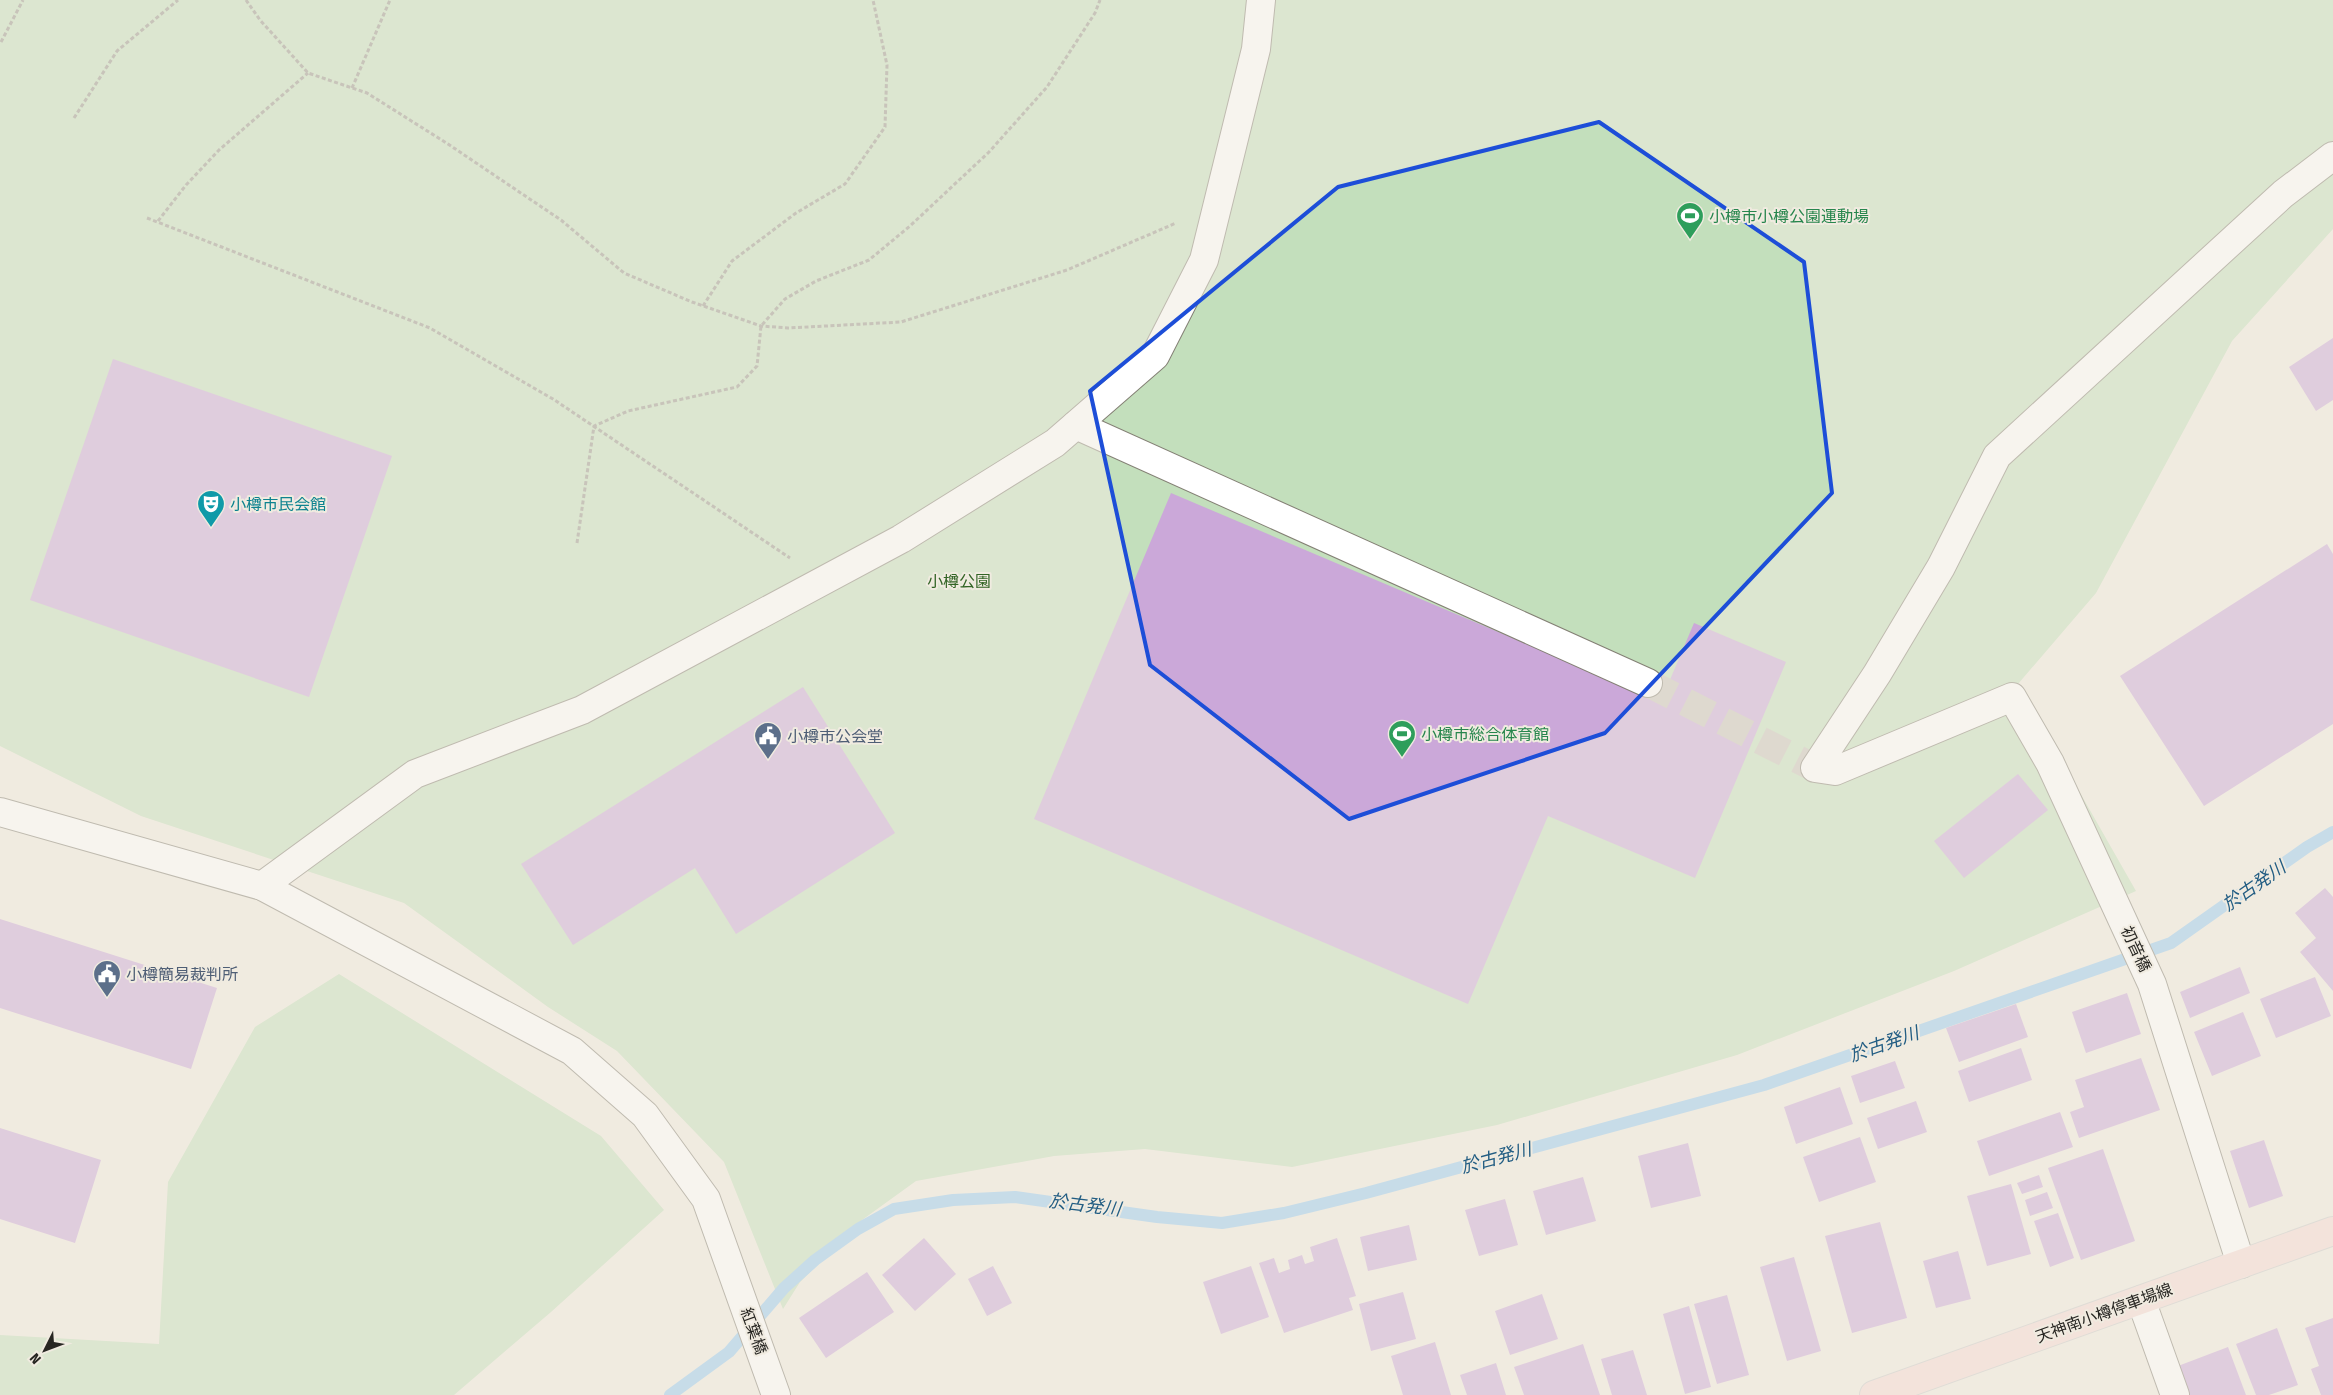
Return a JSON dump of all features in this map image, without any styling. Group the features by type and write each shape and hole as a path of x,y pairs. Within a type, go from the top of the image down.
{"main road":[{"name":"天神南小樽停車場線","path":"1874,1395 1911,1389 2141,1300 2333,1231"}],"street":[{"path":"262,886 415,774 582,710 909,534 1055,443 1155,356 1204,260 1256,48 1261,0"},
{"name":"初音橋","path":"2241,1264 2152,984 2050,763 2012,697 1835,771 1814,768 1877,674 1941,567 1997,456 2283,194 2333,156"},
{"path":"1076,425 1648,683"},
{"name":"紅葉橋","path":"0,812 262,886 572,1051 645,1115 706,1200 774,1388"},
{"path":"2141,1300 2174,1395"}],"path":[{"path":"1,42 23,0"},
{"path":"74,118 117,51 178,0"},
{"path":"246,0 260,20 308,73 367,93 448,144 561,220 624,273 703,306 761,326 788,328 901,322 1067,270 1218,206"},
{"path":"352,88 390,0"},
{"path":"703,306 732,260 796,213 845,184 886,127 887,65 873,0"},
{"path":"594,426 628,411 737,387 757,366 761,326 785,299 816,281 869,260 910,226 989,152 1047,88 1095,13 1100,0"},
{"path":"158,221 186,185 219,150 308,73"},
{"path":"147,218 430,328 552,398 824,580"},
{"path":"577,544 594,426"}],"highlighted area":[{"path":"1599,122 1804,262 1832,493 1605,733 1349,819 1150,665 1090,391 1338,187"}],"green space":[{"name":"小樽公園","path":"0,0 2333,0 2333,229 2232,341 2096,593 2018,684 2136,891 1954,971 1737,1055 1497,1125 1292,1167 1145,1149 1054,1156 916,1181 862,1220 800,1282 783,1309 724,1162 617,1051 548,1007 404,903 141,816 0,746"},
{"path":"339,974 601,1136 664,1210 551,1312 454,1395 0,1395 0,1335 159,1344 168,1182 255,1027"}],"building":[{"path":"2333,338 2333,400 2316,411 2289,367"},
{"name":"小樽市民会館","path":"113,359 392,456 309,697 30,600"},
{"name":"小樽市総合体育館","path":"1171,493 1661,701 1694,623 1786,662 1695,878 1548,816 1468,1004 1034,819"},
{"path":"2327,544 2333,554 2333,724 2204,806 2120,676"},
{"name":"小樽市公会堂","path":"803,687 895,833 736,934 695,868 573,945 521,864"},
{"path":"2018,774 2048,810 1964,878 1934,841"},
{"path":"2325,888 2333,897 2333,991 2300,952 2316,938 2295,913"},
{"name":"小樽簡易裁判所","path":"0,919 217,988 191,1069 0,1008"},
{"path":"2240,967 2250,993 2190,1018 2180,992"},
{"path":"2315,977 2331,1016 2276,1038 2260,999"},
{"path":"2127,993 2141,1034 2086,1053 2072,1012"},
{"path":"2016,1004 2028,1037 1959,1062 1946,1028"},
{"path":"2243,1012 2261,1056 2212,1076 2194,1032"},
{"path":"2021,1048 2032,1080 1969,1102 1958,1071"},
{"path":"2141,1058 2160,1110 2079,1138 2070,1112 2084,1107 2075,1080"},
{"path":"1895,1061 1905,1088 1860,1103 1851,1076"},
{"path":"1840,1087 1853,1124 1796,1144 1784,1107"},
{"path":"1916,1101 1927,1132 1878,1149 1867,1118"},
{"path":"2060,1112 2073,1147 1989,1176 1977,1141"},
{"path":"0,1128 101,1160 75,1243 0,1219"},
{"path":"1860,1137 1876,1182 1819,1202 1803,1157"},
{"path":"2264,1140 2283,1196 2249,1208 2230,1151"},
{"path":"1688,1143 1701,1196 1651,1208 1638,1156"},
{"path":"2103,1149 2135,1241 2081,1260 2048,1168"},
{"path":"2039,1175 2043,1187 2022,1194 2017,1183"},
{"path":"1583,1177 1596,1221 1546,1235 1533,1191"},
{"path":"2011,1184 2031,1254 1987,1266 1967,1196"},
{"path":"2047,1192 2053,1208 2030,1216 2025,1200"},
{"path":"1505,1199 1518,1245 1479,1256 1465,1210"},
{"path":"2058,1213 2074,1258 2050,1267 2034,1221"},
{"path":"1880,1222 1907,1318 1852,1333 1825,1236"},
{"path":"1409,1225 1417,1260 1368,1271 1360,1237"},
{"path":"924,1238 956,1274 915,1311 882,1275"},
{"path":"1337,1238 1356,1296 1349,1298 1353,1310 1284,1333 1259,1263 1274,1258 1279,1273 1290,1269 1288,1260 1302,1255 1305,1264 1314,1261 1310,1247"},
{"path":"1958,1251 1971,1299 1936,1308 1923,1261"},
{"path":"1794,1257 1821,1351 1787,1361 1760,1267"},
{"path":"993,1266 1012,1303 987,1316 968,1279"},
{"path":"1251,1266 1269,1317 1221,1334 1203,1282"},
{"path":"867,1272 894,1312 826,1358 799,1318"},
{"path":"1403,1292 1416,1339 1371,1351 1359,1304"},
{"path":"1542,1294 1558,1339 1510,1355 1495,1311"},
{"path":"1727,1295 1749,1375 1717,1384 1694,1304"},
{"path":"1689,1306 1711,1387 1685,1394 1663,1314"},
{"path":"2333,1318 2333,1395 2321,1395 2311,1369 2319,1366 2305,1328"},
{"path":"2277,1328 2298,1385 2269,1395 2256,1395 2236,1344"},
{"path":"1435,1342 1451,1395 1403,1395 1391,1356"},
{"path":"1583,1344 1600,1395 1524,1395 1514,1367"},
{"path":"2228,1347 2246,1395 2189,1395 2178,1366"},
{"path":"1633,1350 1647,1395 1612,1395 1601,1359"},
{"path":"1496,1363 1506,1395 1467,1395 1460,1375"}],"waterway":[{"name":"於古発川","path":"670,1395 729,1352 784,1288 815,1260 858,1229 894,1209 953,1200 1015,1197 1157,1217 1222,1223 1284,1213 1366,1193 1764,1085 2171,943 2307,847 2333,832"}],"tunnel":[{"path":"1648,683 1815,768"}],"place":[{"name":"小樽市小樽公園運動場","path":"1690,240"},
{"name":"小樽市民会館","path":"211,528"},
{"name":"小樽市総合体育館","path":"1402,758"},
{"name":"小樽市公会堂","path":"768,760"},
{"name":"小樽簡易裁判所","path":"107,998"}]}
